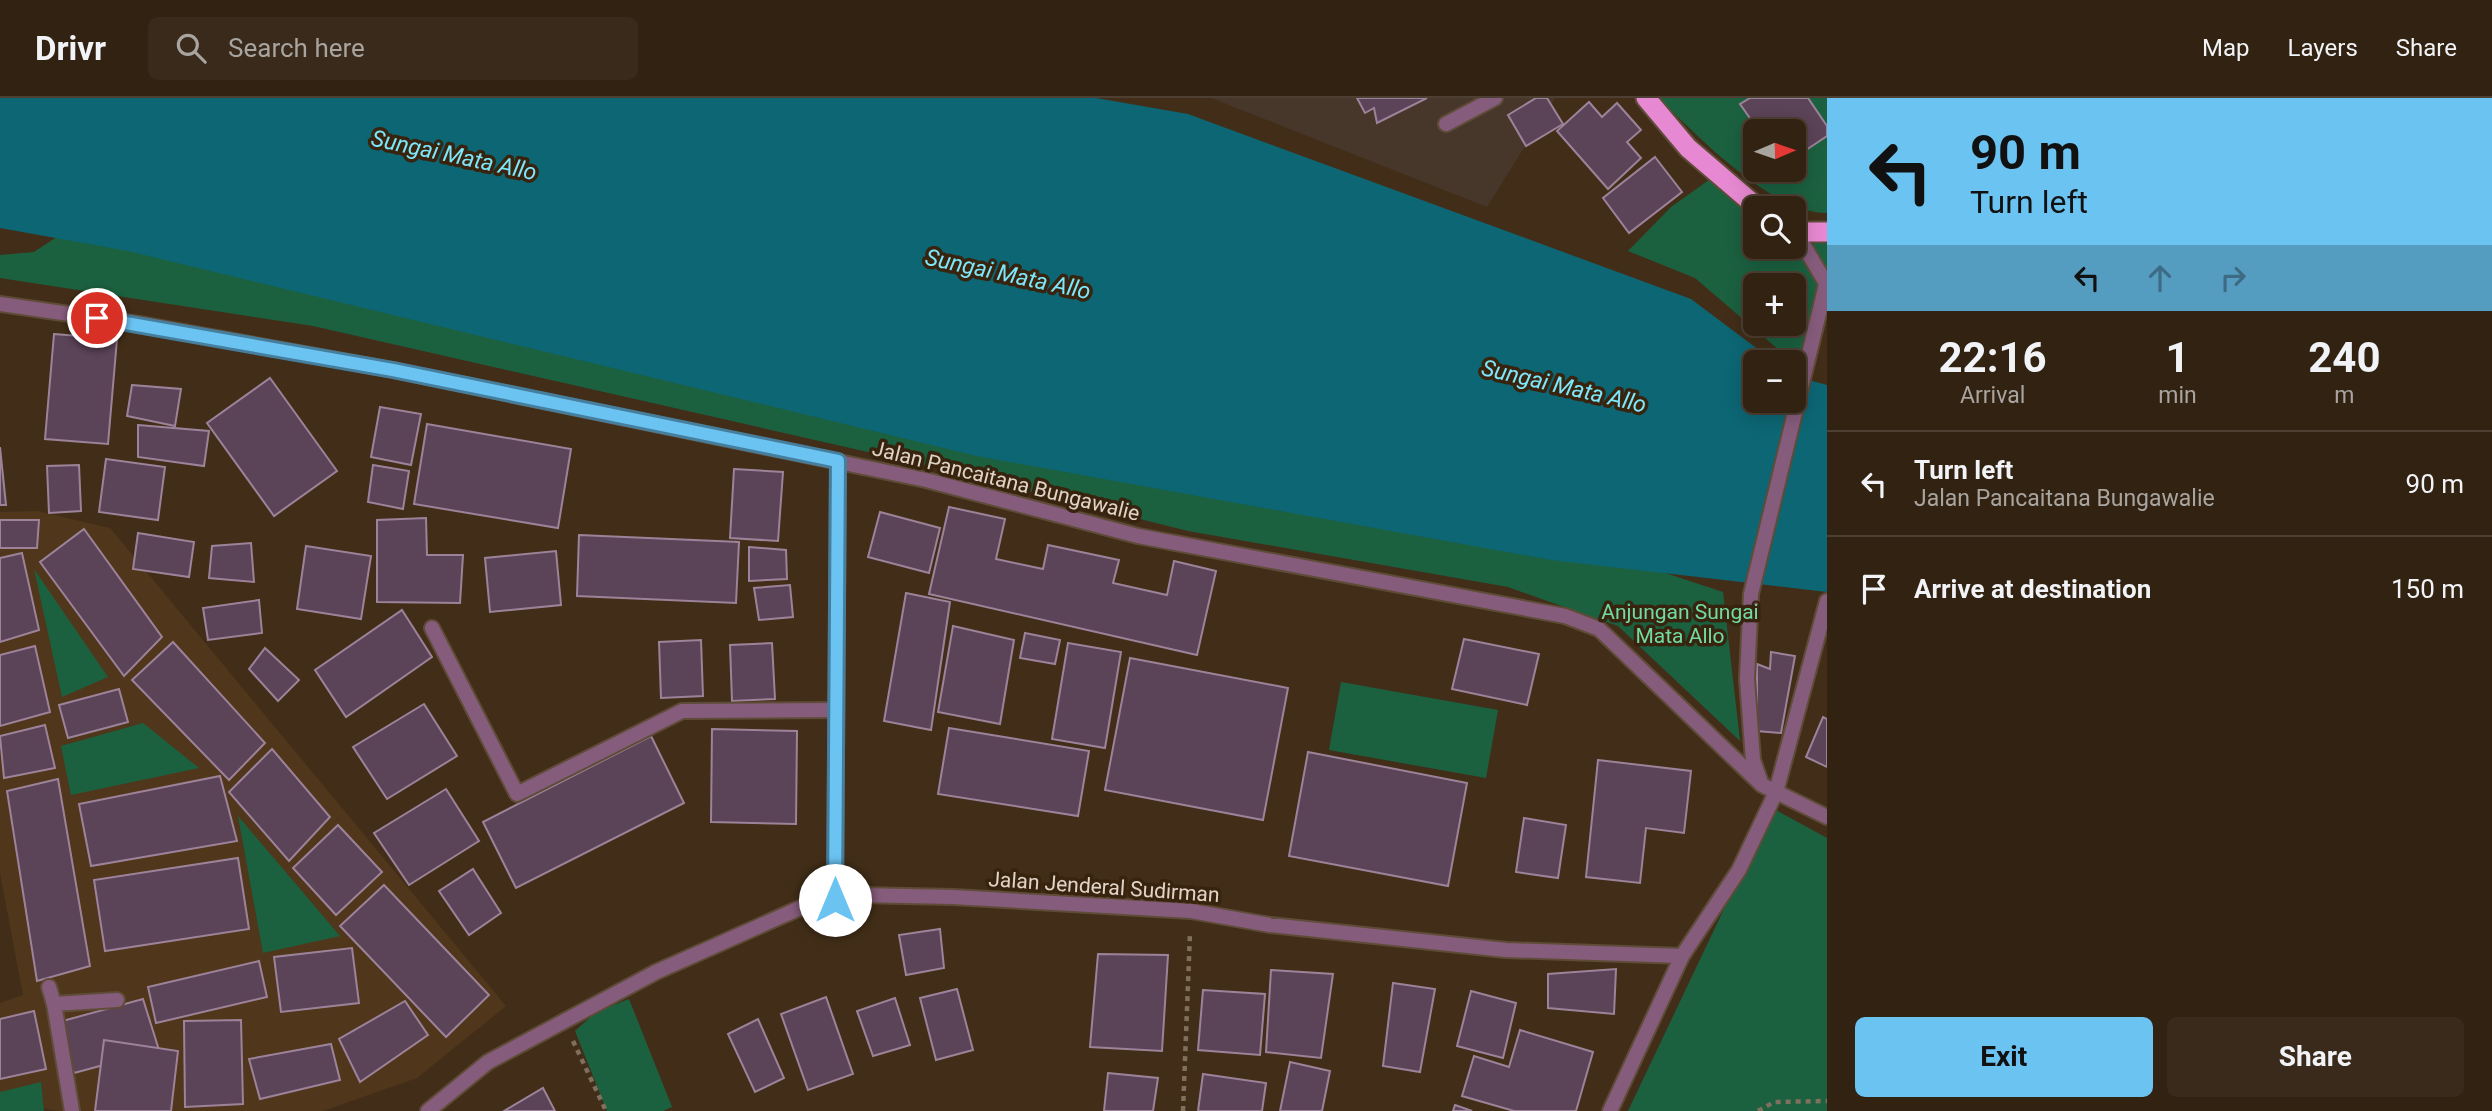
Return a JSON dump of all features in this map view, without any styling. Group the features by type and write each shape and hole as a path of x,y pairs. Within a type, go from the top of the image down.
{"highway":[{"path":"1646,98 1688,148 1744,196"},
{"path":"1806,233 1827,232"}],"street":[{"path":"1446,124 1495,98"},
{"path":"1762,785 1753,760 1747,679 1751,594 1826,284 1806,249"},
{"name":"Jalan Pancaitana Bungawalie","path":"0,304 145,325 393,370 926,480 1138,537 1565,616 1599,629 1762,785 1827,817"},
{"path":"835,900 838,461"},
{"path":"1610,1111 1682,957 1740,870 1776,792 1827,601"},
{"path":"432,628 517,794 682,711 836,710"},
{"name":"Jalan Jenderal Sudirman","path":"428,1111 488,1062 656,972 800,908 859,895 953,897 1191,911 1270,925 1506,950 1682,957"},
{"path":"49,987 72,1111"},
{"path":"54,1004 117,1000"}],"path":[{"path":"1183,1111 1191,911"},
{"path":"564,1022 606,1111"},
{"path":"1758,1111 1774,1102 1827,1101"}],"shaded area":[{"path":"1211,98 1555,98 1487,207"},
{"path":"37,511 110,528 506,1006 417,1078 323,1111 59,1111 0,1101 0,1003 23,995 0,873 0,512"}],"green space":[{"path":"1658,98 1827,98 1827,213 1806,210 1806,196 1775,196 1754,182 1806,182 1806,119 1743,119 1743,174"},
{"path":"1709,180 1743,206 1743,259 1804,259 1821,286 1805,350 1779,350 1763,336 1806,336 1806,273 1743,273 1743,319 1695,278 1628,251 1671,207"},
{"name":"Anjungan Sungai Mata Allo","path":"78,223 1565,540 1723,592 1740,741 1618,626 1508,587 1188,531 921,464 313,326 0,278 0,255 34,252"},
{"path":"1817,238 1827,238 1827,274 1813,245"},
{"path":"34,569 108,677 62,697"},
{"path":"1341,682 1498,710 1486,778 1329,750"},
{"path":"143,723 199,768 71,795 61,746"},
{"path":"1772,808 1827,838 1827,1111 1628,1111"},
{"path":"238,816 340,936 263,953"},
{"path":"629,999 672,1107 663,1111 607,1111 575,1031 596,1012"},
{"path":"41,1082 44,1111 0,1111 0,1092"}],"water":[{"name":"Sungai Mata Allo","path":"0,98 1096,98 1188,114 1691,299 1759,350 1743,350 1743,413 1806,413 1806,379 1827,385 1827,592 1551,560 977,456 128,251 0,228"}],"building":[{"path":"1357,98 1427,98 1377,123 1374,108 1365,113"},
{"path":"1536,98 1547,98 1563,124 1526,146 1508,115"},
{"path":"1750,98 1808,98 1827,126 1827,136 1806,150 1806,119 1751,119 1740,104"},
{"path":"1589,102 1602,117 1617,103 1641,130 1627,142 1641,158 1608,189 1557,131"},
{"path":"1655,157 1682,192 1629,233 1603,198"},
{"path":"54,334 117,339 108,444 45,439"},
{"path":"270,378 337,471 274,516 207,423"},
{"path":"132,385 181,389 175,426 127,416"},
{"path":"380,407 421,414 411,465 371,457"},
{"path":"427,424 571,449 558,528 414,504"},
{"path":"138,425 209,431 204,466 138,457"},
{"path":"0,447 6,505 0,505"},
{"path":"106,459 165,467 158,520 99,512"},
{"path":"79,465 81,511 49,513 47,466"},
{"path":"373,465 409,471 403,509 368,502"},
{"path":"734,469 783,472 778,541 730,538"},
{"path":"949,507 1005,519 996,559 1043,569 1048,545 1119,560 1113,583 1167,595 1174,561 1216,571 1197,655 929,594"},
{"path":"880,512 940,528 929,573 868,557"},
{"path":"426,518 427,555 463,555 460,603 377,602 377,520"},
{"path":"0,520 39,520 37,548 0,548"},
{"path":"84,529 162,637 124,676 40,562"},
{"path":"138,533 194,542 189,577 133,569"},
{"path":"579,535 739,542 736,603 577,596"},
{"path":"251,543 254,582 209,578 212,546"},
{"path":"306,546 371,556 361,619 297,609"},
{"path":"749,547 786,550 787,579 749,581"},
{"path":"556,551 561,605 490,612 485,558"},
{"path":"22,553 39,630 0,642 0,558"},
{"path":"790,585 793,617 759,620 754,588"},
{"path":"906,593 950,602 931,730 884,721"},
{"path":"259,600 262,633 208,640 203,608"},
{"path":"402,610 432,657 346,717 315,670"},
{"path":"953,626 1014,640 1000,724 938,712"},
{"path":"1025,633 1060,640 1055,664 1020,658"},
{"path":"1464,639 1539,654 1527,705 1452,689"},
{"path":"701,640 703,696 661,698 659,642"},
{"path":"173,642 265,743 229,780 132,680"},
{"path":"772,643 775,699 732,701 730,645"},
{"path":"1068,643 1121,652 1105,748 1052,739"},
{"path":"35,646 50,712 0,726 0,655"},
{"path":"265,648 299,680 278,701 249,669"},
{"path":"1771,652 1795,656 1781,733 1757,731 1757,664 1770,669"},
{"path":"1130,658 1288,688 1263,820 1105,790"},
{"path":"119,689 128,722 68,738 59,705"},
{"path":"424,704 457,756 387,799 353,747"},
{"path":"1823,717 1827,719 1827,767 1806,757"},
{"path":"45,725 55,768 4,778 0,736"},
{"path":"949,728 1089,751 1078,816 938,794"},
{"path":"712,729 797,731 796,824 711,822"},
{"path":"651,736 684,803 516,888 483,822"},
{"path":"272,749 330,817 289,861 229,792"},
{"path":"1308,752 1467,783 1448,886 1289,856"},
{"path":"1598,760 1691,771 1684,833 1646,828 1640,883 1586,877"},
{"path":"220,776 237,841 91,866 79,804"},
{"path":"58,779 90,966 37,981 7,791"},
{"path":"446,789 479,841 409,885 374,833"},
{"path":"1524,818 1566,825 1558,878 1516,872"},
{"path":"338,825 382,872 336,915 293,868"},
{"path":"238,858 249,929 105,951 94,880"},
{"path":"473,869 501,913 469,935 439,891"},
{"path":"384,885 489,995 446,1037 340,926"},
{"path":"940,929 944,968 906,975 899,935"},
{"path":"352,948 359,1003 281,1012 274,957"},
{"path":"1098,954 1168,955 1162,1051 1090,1047"},
{"path":"259,961 267,997 156,1023 148,987"},
{"path":"1616,969 1614,1014 1548,1008 1548,974"},
{"path":"1271,970 1333,974 1321,1058 1266,1052"},
{"path":"1393,983 1435,989 1420,1072 1383,1066"},
{"path":"957,989 973,1050 936,1060 920,998"},
{"path":"1203,990 1265,994 1260,1055 1198,1050"},
{"path":"1471,991 1516,1003 1503,1058 1457,1046"},
{"path":"826,997 853,1074 808,1090 781,1014"},
{"path":"895,998 910,1045 873,1056 857,1011"},
{"path":"143,999 159,1050 74,1073 59,1022"},
{"path":"405,1001 428,1035 360,1082 339,1039"},
{"path":"34,1011 46,1069 0,1079 0,1019"},
{"path":"758,1019 784,1078 755,1092 728,1034"},
{"path":"241,1020 243,1104 185,1107 184,1021"},
{"path":"1520,1030 1593,1052 1576,1111 1514,1111 1462,1096 1474,1056 1509,1067"},
{"path":"104,1040 178,1051 171,1111 95,1111"},
{"path":"331,1044 340,1080 260,1099 249,1059"},
{"path":"1290,1062 1330,1071 1322,1111 1280,1111"},
{"path":"1108,1073 1158,1078 1153,1111 1104,1111"},
{"path":"1203,1074 1266,1083 1262,1111 1198,1111"},
{"path":"543,1088 555,1111 504,1111"},
{"path":"1455,1105 1472,1111 1453,1111"}],"route":[{"path":"97,318 393,370 838,461 835,900"}]}
